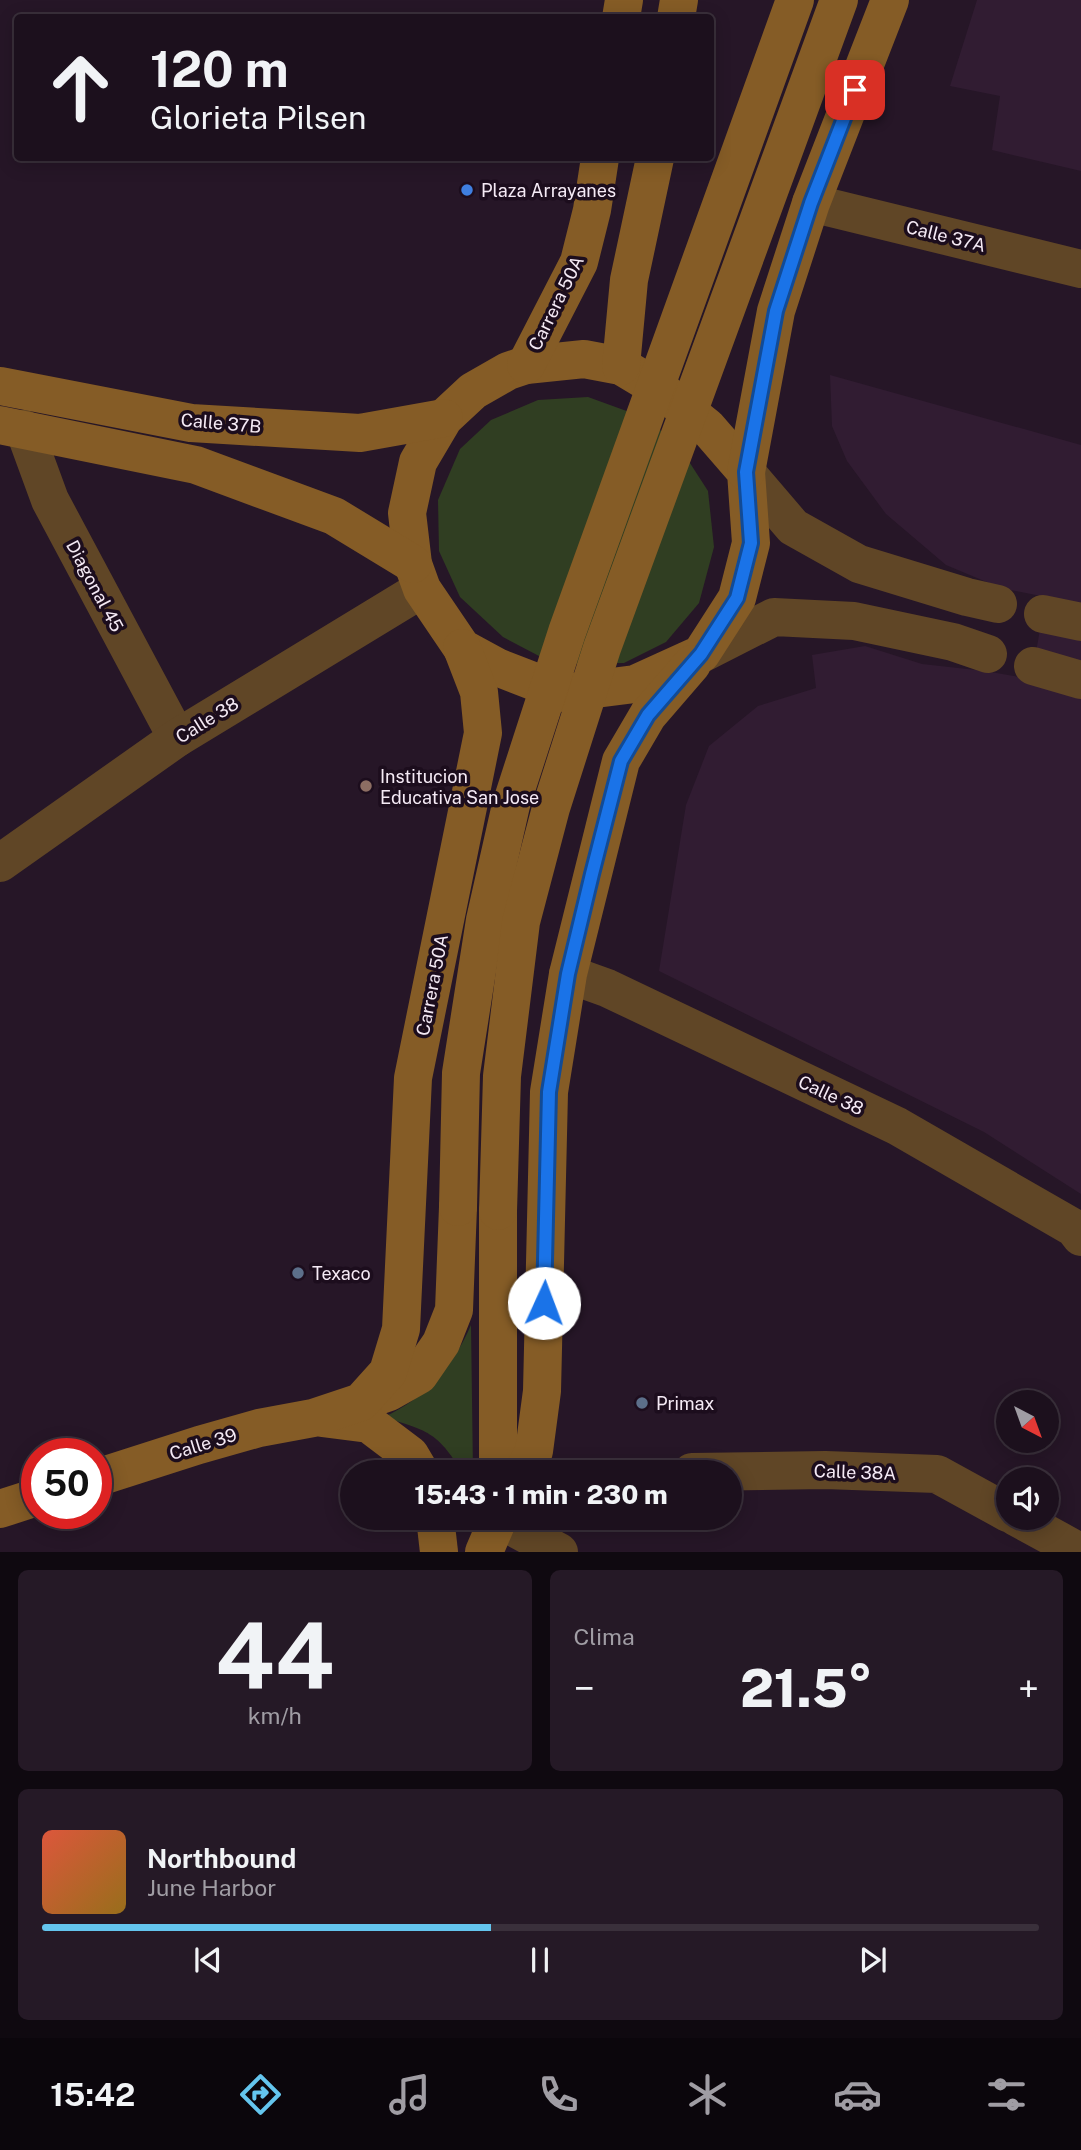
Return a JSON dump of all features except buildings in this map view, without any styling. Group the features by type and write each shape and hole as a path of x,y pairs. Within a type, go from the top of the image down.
{"main road":[{"path":"360,1402 388,1392 419,1375 441,1343 454,1310 461,1073 485,920 511,805 567,632 795,0"},
{"path":"498,1460 498,1210 502,1076 521,922 551,808 602,648 839,0"},
{"path":"529,1460 534,1451 542,1391 549,1092 568,974 621,761 648,715 701,654 737,598 751,543 746,472 776,311 811,203 890,0"},
{"name":"Carrera 50A","path":"526,365 579,262 592,210 600,161"},
{"path":"621,366 629,280 654,161"},
{"path":"417,577 407,513 418,462 444,418 473,391 508,371 526,365 584,359 621,366 661,390 707,427 746,472"},
{"name":"Calle 37B","path":"0,386 191,423 360,433 444,418"},
{"path":"12,427 196,465 334,516 417,577 462,648 497,667 564,693 635,684 701,654"},
{"name":"Carrera 50A","path":"401,1328 413,1078 483,733 479,692 462,648"},
{"name":"Calle 39","path":"112,1473 259,1428 313,1418 360,1402 388,1372 401,1328"},
{"name":"Calle 39","path":"313,1418 369,1424 413,1460"},
{"path":"0,1509 21,1502"}],"street":[{"name":"Calle 37A","path":"811,203 1081,269"},
{"name":"Diagonal 45","path":"12,427 177,738"},
{"path":"746,472 793,527 859,564 982,600 972,605 974,624 969,633 953,642"},
{"name":"Calle 38","path":"0,863 177,738 417,577"},
{"path":"1043,614 1081,622"},
{"path":"701,654 774,617 854,621 953,642 988,654"},
{"path":"1033,666 1081,680"},
{"name":"Calle 38","path":"568,974 607,988 897,1126 1074,1228 1081,1237"},
{"name":"Calle 38A","path":"742,1471 825,1470 937,1474 996,1506"},
{"path":"508,1530 559,1552"},
{"path":"1040,1530 1080,1552"}],"shaded area":[{"path":"977,0 1081,0 1081,171 992,150 1000,96 950,86"},
{"path":"830,375 1081,445 1081,1194 984,1132 659,971 686,805 709,746 758,706 816,688 812,655 865,646 922,664 1031,679 1046,597 1001,588 946,565 886,514 847,461 832,426"}],"green space":[{"path":"588,397 643,417 677,443 708,491 714,547 699,603 666,642 624,663 569,664 539,656 503,637 460,597 439,551 438,500 460,449 491,420 538,400"},
{"path":"471,1325 473,1460 454,1460 430,1434 384,1417 413,1400 436,1380 464,1340"}],"place":[{"name":"Plaza Arrayanes","path":"467,190"},
{"name":"Institucion Educativa San Jose","path":"366,786"},
{"name":"Texaco","path":"298,1273"},
{"name":"Primax","path":"642,1403"}],"route":[{"path":"544,1303 549,1092 568,974 592,874 621,761 648,715 701,654 737,598 751,543 746,472 776,311 811,203 855,90"}]}
